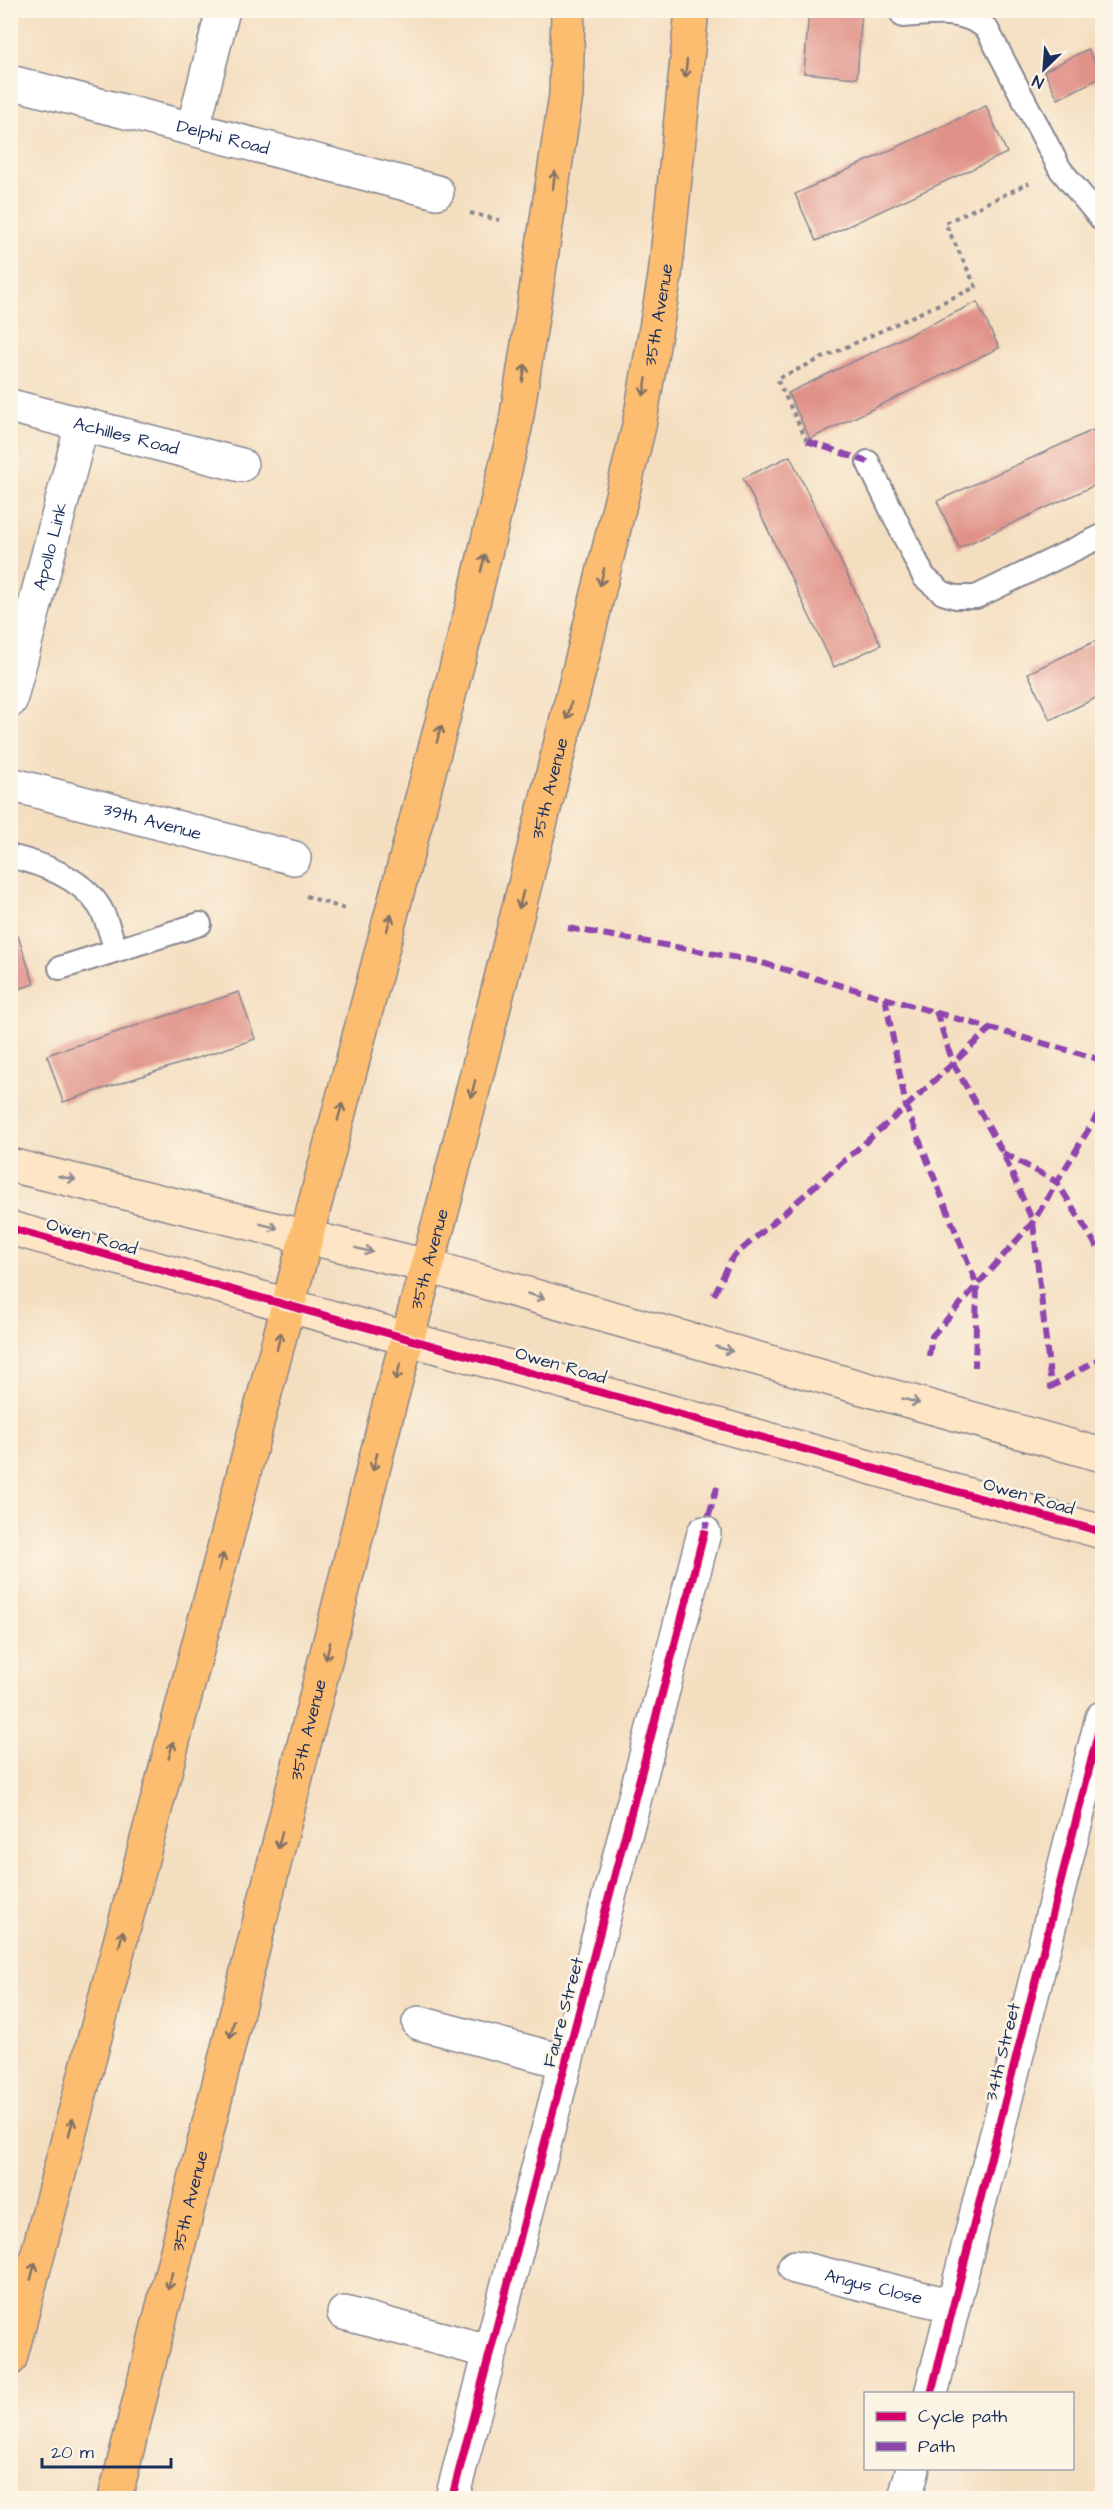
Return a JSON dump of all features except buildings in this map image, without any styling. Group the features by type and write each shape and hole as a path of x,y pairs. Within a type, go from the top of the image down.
{"main road":[{"path":"10,2359 308,1236 469,620 515,428 566,95 568,10"},
{"name":"35th Avenue","path":"115,2499 407,1338 583,655 639,426 665,276 692,10"}],"street":[{"path":"193,129 224,10"},
{"name":"Delphi Road","path":"10,82 437,192"},
{"name":"Achilles Road","path":"10,406 241,465"},
{"name":"Apollo Link","path":"10,701 82,424"},
{"name":"39th Avenue","path":"10,784 294,858"},
{"path":"10,1165 427,1266 1102,1455"},
{"name":"Owen Road","path":"10,1228 1102,1532"},
{"name":"Faure Street","path":"452,2499 704,1533"},
{"name":"34th Street","path":"932,2392 1102,1718"},
{"path":"419,2023 566,2062"},
{"name":"Angus Close","path":"795,2267 953,2306"},
{"path":"344,2313 490,2352"},
{"path":"905,2499 913,2470"}],"lane":[{"path":"903,16 961,15 979,22 987,29 1060,169 1102,220"},
{"path":"868,462 924,577 943,593 956,597 976,597 1102,536"},
{"path":"10,856 72,879 86,890 100,907 116,950"},
{"path":"60,968 200,924"}],"path":[{"path":"807,441 777,379 976,287 945,222 1060,169"}],"marked path":[{"path":"807,441 868,462"},
{"path":"568,928 755,961 1102,1060"},
{"path":"885,997 906,1107 977,1285 975,1367"},
{"path":"936,1011 953,1063 1003,1153 1033,1222 1051,1387 1102,1357"},
{"path":"714,1295 732,1258 906,1107 992,1027"},
{"path":"929,1356 932,1336 1033,1222 1102,1107"},
{"path":"1003,1153 1057,1182 1102,1255"},
{"path":"704,1533 718,1483"}],"cycle path":[{"path":"10,1228 1102,1532"},
{"path":"452,2498 704,1533"},
{"path":"932,2392 1102,1718"}]}
